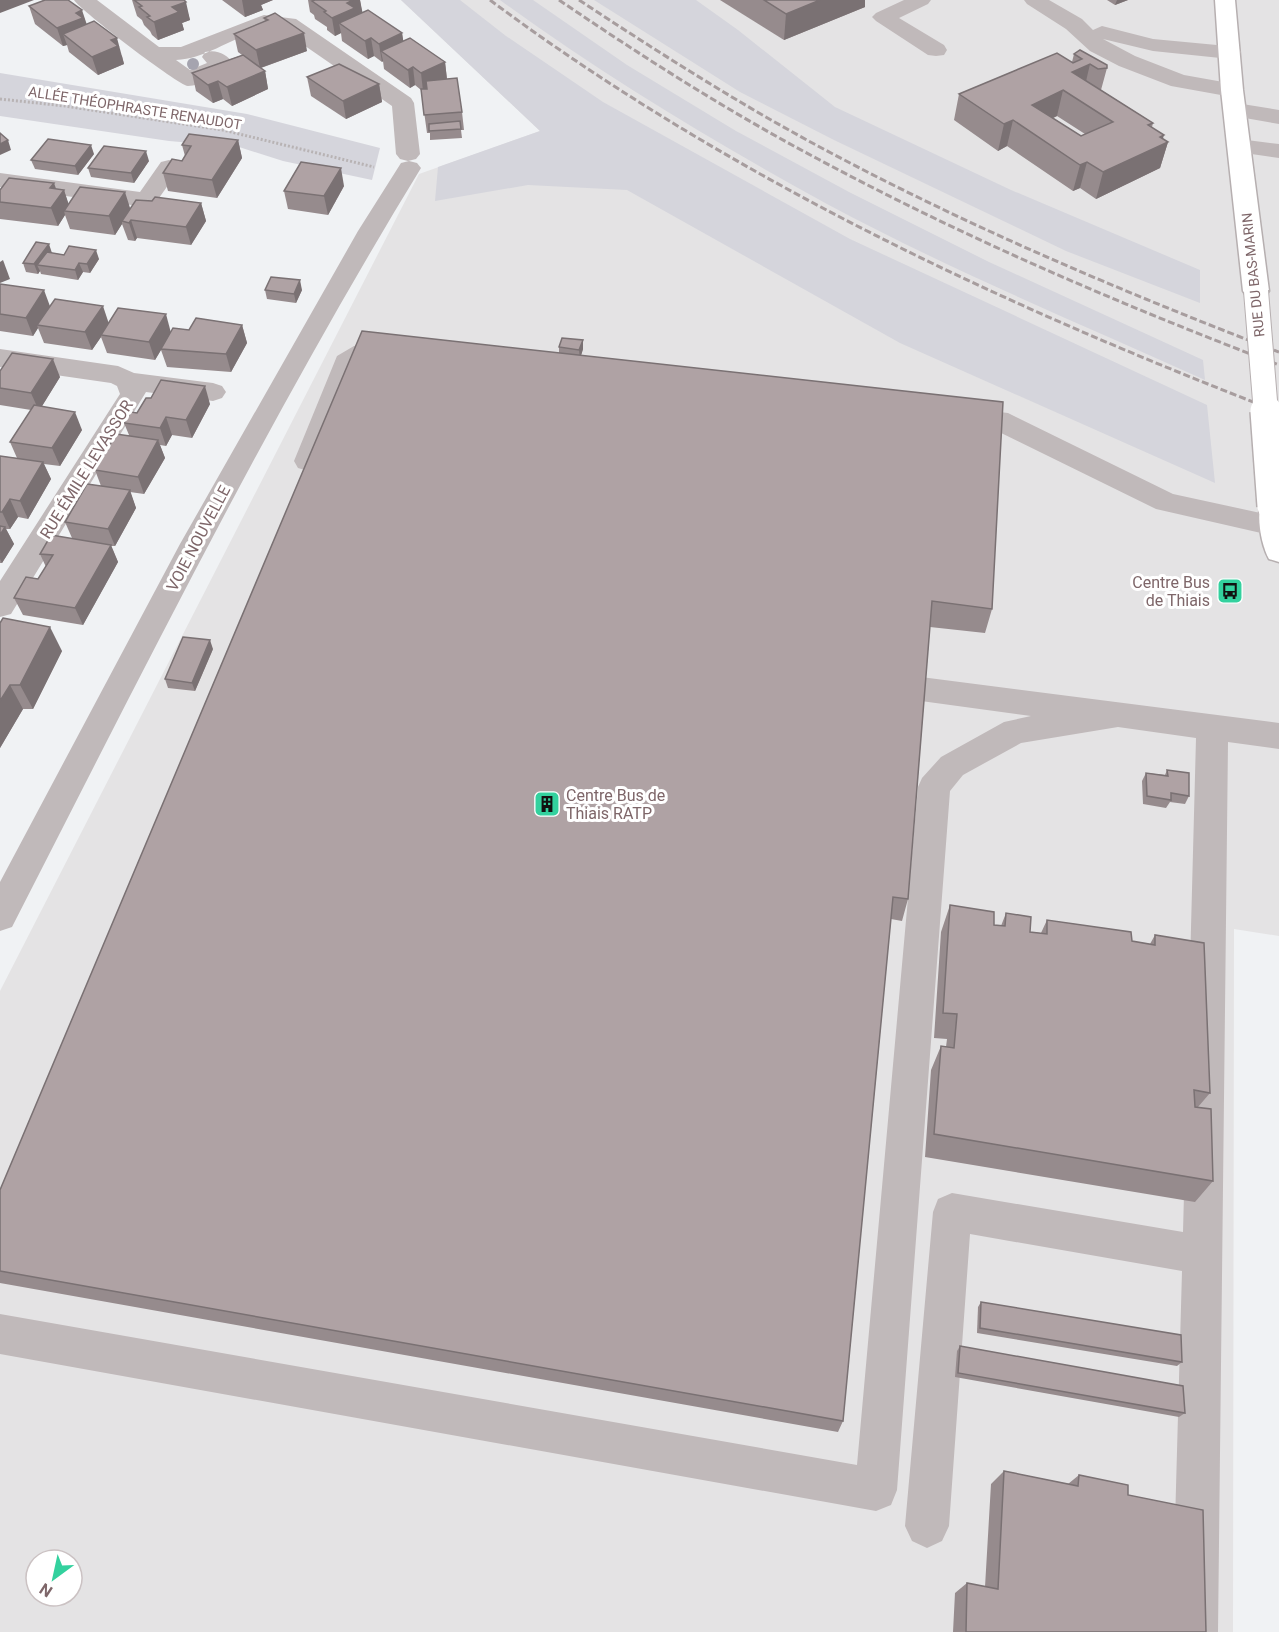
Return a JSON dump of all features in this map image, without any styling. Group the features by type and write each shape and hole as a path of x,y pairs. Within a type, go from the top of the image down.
{"main road":[{"name":"RUE DU BAS-MARIN","path":"1225,0 1256,291 1276,528"}],"street":[{"path":"84,0 188,79 223,63 199,47 259,22 271,21 288,24 403,103 408,164"},
{"path":"921,0 883,17 936,50"},
{"path":"1034,0 1074,24 1098,46 1146,69 1279,117"},
{"path":"1074,24 1146,44 1230,52"},
{"path":"1239,146 1279,151"},
{"name":"VOIE NOUVELLE","path":"0,916 194,544 408,164"},
{"path":"0,180 146,200 169,167"},
{"path":"297,487 346,362 354,354 367,350 379,349 425,354"},
{"name":"RUE ÉMILE LEVASSOR","path":"0,358 118,375 128,381 133,394 0,606"},
{"path":"128,381 213,392"},
{"path":"932,413 998,420 1166,502 1276,528"},
{"path":"921,689 1279,736"},
{"path":"0,1334 876,1490 934,787 952,766 1015,730 1117,715"},
{"path":"1195,1632 1212,728"},
{"path":"927,1526 952,1212 1202,1255"}],"path":[{"name":"ALLÉE THÉOPHRASTE RENAUDOT","path":"0,99 65,106 223,130 378,168 408,164"}],"shaded area":[{"path":"401,0 1279,0 1279,936 1234,929 1233,1632 0,1632 0,991 419,174 540,131"},
{"path":"401,0 460,0 506,36 603,102 850,239 1207,405 1215,483 900,343 627,190 528,185 435,201 438,167 540,131"},
{"path":"500,0 533,0 627,65 736,131 849,192 989,262 1203,360 1205,380 967,274 827,204 660,107 579,55"},
{"path":"594,0 696,0 738,30 835,107 1011,190 1200,270 1200,303 1066,251 834,140 740,92"},
{"path":"0,73 247,114 380,148 372,180 283,161 239,147 169,141 0,116"}],"building":[{"path":"45,0 68,0 82,10 76,13 83,18 57,28 29,6"},
{"path":"134,0 184,0 186,2 172,7 179,12 154,22 139,7 142,6"},
{"path":"353,0 347,3 355,8 332,18 312,1"},
{"path":"764,0 820,0 786,14"},
{"path":"368,10 402,33 379,44 371,38 365,41 339,23"},
{"path":"275,13 304,33 256,50 234,34 268,20 264,18"},
{"path":"94,21 117,38 111,40 118,46 92,57 63,34"},
{"path":"410,38 445,62 421,73 413,67 408,70 381,51"},
{"path":"1080,50 1107,65 1107,68 1098,69 1090,64 1072,72 1153,123 1148,125 1164,135 1160,137 1168,142 1103,172 1087,162 1080,165 1013,120 1004,124 959,94 1057,53 1073,63 1082,59 1074,54","holes":["1063,90 1113,122 1081,136 1032,105"]},
{"path":"243,55 265,71 227,87 218,81 208,85 192,73"},
{"path":"339,64 379,84 343,101 307,77"},
{"path":"457,78 462,112 424,115 421,89 427,89 426,81"},
{"path":"460,121 461,129 429,131 429,124"},
{"path":"0,133 8,140 0,144"},
{"path":"189,134 238,140 212,180 163,173 172,159 182,161 191,146 182,145"},
{"path":"48,139 91,145 75,166 31,160"},
{"path":"104,146 146,151 131,173 88,168"},
{"path":"301,162 341,168 324,196 284,191"},
{"path":"9,178 54,183 50,188 64,190 51,208 0,202 0,190"},
{"path":"80,187 125,192 109,216 64,211"},
{"path":"155,197 201,203 186,227 131,220 129,223 122,221 136,200 152,201"},
{"path":"36,242 49,244 34,264 23,263"},
{"path":"69,246 96,250 87,264 79,263 75,270 37,265 47,252 64,255"},
{"path":"271,277 300,280 294,294 265,290"},
{"path":"0,284 44,290 26,318 0,314"},
{"path":"55,299 103,306 85,332 37,325"},
{"path":"118,308 166,314 149,342 101,335"},
{"path":"196,318 242,325 226,354 161,349 173,328 189,330"},
{"name":"Centre Bus de Thiais RATP","path":"362,331 1003,402 992,609 932,601 908,899 893,897 843,1421 0,1271 0,1190"},
{"path":"562,338 583,340 579,350 559,347"},
{"path":"12,353 53,359 31,393 0,388 0,371"},
{"path":"161,380 205,386 186,420 166,417 160,428 124,423 131,412 137,413 146,398 151,398"},
{"path":"34,405 75,412 52,448 10,442"},
{"path":"116,434 158,440 138,477 95,470"},
{"path":"0,456 43,462 20,501 10,499 2,512 0,512"},
{"path":"87,484 130,490 108,529 65,522"},
{"path":"51,535 111,545 75,608 14,598 26,577 38,579 53,555 40,554"},
{"path":"3,618 50,627 20,685 10,685 0,701 0,623"},
{"path":"183,637 210,640 192,683 165,679"},
{"path":"1167,770 1189,773 1189,796 1171,793 1171,800 1147,796 1146,773 1168,776"},
{"path":"950,905 994,912 994,925 1005,926 1006,913 1031,917 1030,932 1047,934 1047,920 1131,932 1132,941 1155,945 1155,935 1204,943 1210,1093 1194,1090 1195,1107 1211,1109 1213,1181 934,1134 941,1046 954,1048 957,1014 943,1013"},
{"path":"981,1302 1181,1335 1182,1362 980,1328"},
{"path":"960,1346 1183,1386 1185,1413 958,1373"},
{"path":"1004,1471 1078,1486 1079,1475 1128,1485 1128,1495 1203,1510 1206,1632 966,1632 967,1583 998,1589"}],"railway":[{"path":"490,0 581,64 675,124 870,233 1072,328 1279,412"},
{"path":"559,0 719,103 874,188 988,244 1103,295 1279,365"},
{"path":"579,0 735,99 886,181 1052,259 1279,352"}],"place":[{"name":"Centre Bus de Thiais","path":"1230,591"},
{"name":"Centre Bus de Thiais RATP","path":"547,804"}]}
